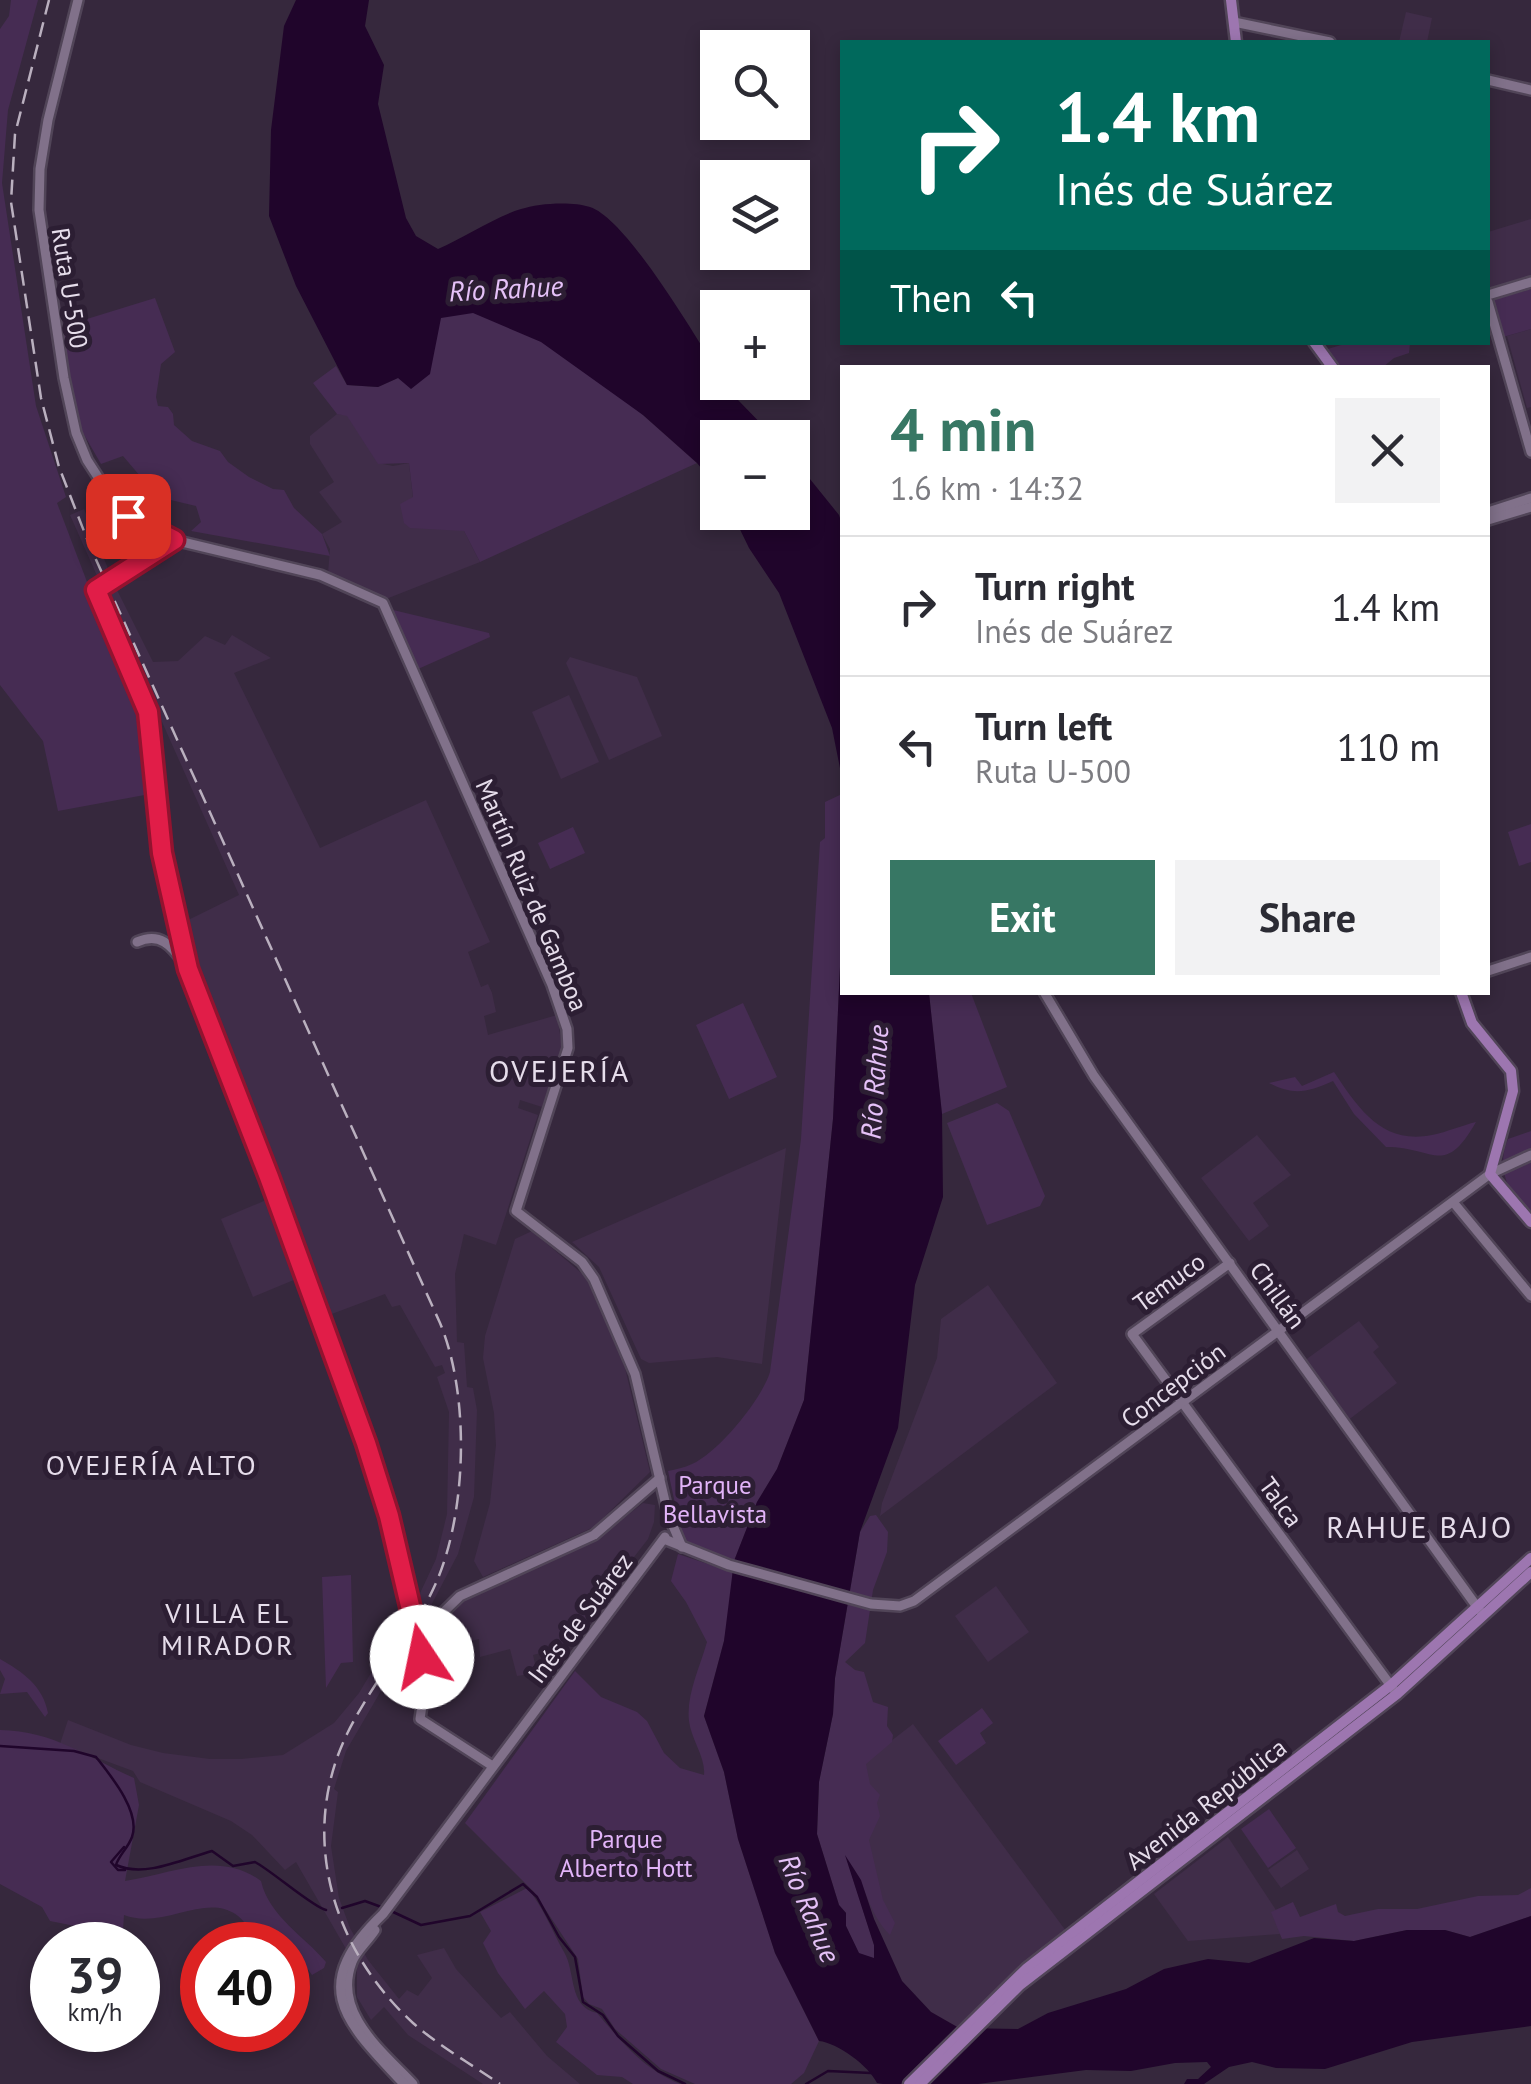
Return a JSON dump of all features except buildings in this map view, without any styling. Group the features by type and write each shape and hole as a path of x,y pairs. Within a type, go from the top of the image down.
{"main road":[{"path":"1231,0 1236,40"},
{"path":"1461,995 1472,1024 1511,1071 1513,1091 1490,1174 1531,1222"},
{"name":"Avenida República","path":"1482,1613 1531,1558"},
{"name":"Avenida República","path":"909,2084 988,2011 1394,1689 1531,1572"},
{"name":"Avenida República","path":"920,2084 988,2011"}],"street":[{"name":"Ruta U-500","path":"78,0 51,106 39,190 41,234 64,378 82,448 107,494 134,521 174,540"},
{"path":"1234,22 1320,40"},
{"path":"1490,80 1531,90"},
{"path":"1490,297 1531,282"},
{"path":"1490,305 1531,452"},
{"path":"1490,511 1531,498"},
{"path":"1490,519 1531,507"},
{"path":"174,540 96,590 148,712 162,853 188,969 269,1177 389,1516 419,1636 424,1692 420,1719 492,1766"},
{"name":"Martín Ruiz de Gamboa","path":"174,540 320,575 383,603 568,1029 568,1048 516,1211 591,1273 636,1374 660,1478"},
{"path":"137,942 148,938 165,941 188,969"},
{"path":"1490,970 1531,957"},
{"name":"Chillán","path":"1046,995 1094,1076 1482,1613"},
{"name":"Concepción","path":"682,1547 729,1565 871,1604 886,1606 914,1601 1490,1174 1531,1155"},
{"path":"1453,1202 1531,1296"},
{"name":"Temuco","path":"1132,1334 1230,1262"},
{"name":"Talca","path":"1132,1334 1394,1689"},
{"path":"419,1636 460,1596 594,1535 660,1478 668,1514 682,1547"},
{"name":"Inés de Suárez","path":"404,2084 356,2019 348,1991 353,1960 492,1766 664,1539 668,1514"},
{"path":"664,1539 682,1547"},
{"name":"Inés de Suárez","path":"382,2055 413,2084"}],"shaded area":[{"path":"1406,12 1432,18 1427,40 1399,40"},
{"path":"1531,219 1531,277 1490,289 1490,231"},
{"path":"1531,329 1531,407 1527,408 1507,336"},
{"path":"337,414 347,415 378,463 409,463 413,498 464,531 480,562 386,599 328,573 330,549 322,534 342,522 319,492 334,482 310,444 310,436"},
{"path":"84,509 115,586 153,662 178,661 205,636 225,645 232,635 271,658 234,673 320,848 426,800 490,942 468,952 481,987 488,984 492,993 496,1012 484,1016 488,1035 557,1015 562,1047 542,1107 520,1100 518,1108 538,1115 496,1245 464,1234 455,1274 457,1342 464,1343 467,1387 473,1388 477,1410 474,1497 458,1554 425,1617 427,1622 410,1641 346,1751 334,1789 338,1792 331,1846 339,1898 350,1928 368,1960 399,1999 407,1990 418,1996 432,1978 417,1955 444,1948 456,1969 501,2018 510,2012 547,2056 580,2084 483,2084 408,2035 384,2007 371,2020 357,1997 357,1968 296,1862 285,1870 252,1835 231,1821 140,1782 133,1771 60,1744 68,1720 163,1753 241,1759 283,1755 334,1723 377,1663 390,1621 405,1615 408,1619 436,1559 447,1514 449,1412 437,1377 445,1373 442,1365 435,1367 400,1305 392,1307 385,1294 329,1315 188,948 182,923 239,895 70,515"},
{"path":"570,657 637,677 662,736 609,760 566,663"},
{"path":"569,695 599,762 561,779 532,712"},
{"path":"1257,1135 1291,1175 1253,1203 1269,1226 1249,1241 1201,1178"},
{"path":"786,1148 762,1364 717,1357 649,1363 641,1359 599,1267 572,1242"},
{"path":"271,1198 301,1277 253,1297 221,1219"},
{"path":"532,1231 586,1277 625,1368 650,1472 594,1527 483,1577 474,1561 490,1503 496,1445 483,1358 485,1336 515,1239"},
{"path":"988,1285 1057,1383 880,1516 937,1358 941,1319"},
{"path":"1359,1321 1379,1347 1373,1352 1397,1383 1347,1421 1304,1361"},
{"path":"643,1503 655,1505 648,1539 564,1647 533,1655 537,1673 517,1676 510,1649 480,1657 479,1639 428,1652 426,1638 460,1603 596,1540"},
{"path":"996,1586 1029,1632 988,1662 955,1616"},
{"path":"913,1724 1066,1931 959,2028 931,2012 902,1981 845,1855 864,1762"},
{"path":"1228,1837 1291,1933 1188,1941 1154,1894"},
{"path":"1297,1850 1309,1869 1281,1888 1268,1870"}],"green space":[{"path":"11,0 38,0 8,110 2,183 36,406 66,497 57,503 139,706 150,794 58,811 43,741 0,685 0,29 9,16"},
{"path":"1531,289 1531,329 1503,337 1492,300"},
{"path":"155,298 175,352 161,364 158,406 168,407 174,425 192,441 220,451 249,477 284,490 294,508 322,534 330,556 191,531 201,522 196,506 158,497 123,456 101,464 79,426 61,327"},
{"path":"474,307 543,337 697,463 480,562 464,531 410,528 404,523 400,504 413,497 409,463 378,464 347,416 337,414 313,383 336,366 347,385 378,387 398,378 436,313"},
{"path":"1341,345 1410,345 1409,353 1385,365 1334,365 1321,351"},
{"path":"389,609 489,633 490,637 418,669"},
{"name":"Parque Bellavista","path":"840,795 840,967 833,1119 804,1400 734,1561 683,1541 668,1471 686,1466 714,1449 738,1424 770,1372 801,1139 825,802"},
{"path":"1531,824 1531,862 1519,866 1508,832"},
{"path":"573,827 585,853 550,869 538,843"},
{"path":"929,995 972,995 1007,1087 942,1114"},
{"path":"743,1003 777,1077 729,1099 696,1025"},
{"path":"1334,1072 1363,1111 1399,1135 1432,1135 1476,1122 1455,1150 1446,1155 1386,1147 1354,1114 1333,1081 1301,1091 1269,1083 1295,1077 1302,1086"},
{"path":"997,1103 1009,1111 1045,1196 1040,1206 987,1225 947,1123"},
{"path":"1531,1131 1531,1216 1506,1181 1503,1161 1508,1139"},
{"path":"876,1515 888,1532 887,1552 873,1590 865,1643 845,1662 864,1672 873,1702 888,1707 887,1726 893,1735 892,1742 866,1764 870,1784 880,1795 880,1816 869,1840 883,1900 895,1923 890,1935 847,1860 875,1959 859,1954 846,1926 846,1913 839,1905 817,1834 819,1782 860,1532 870,1516"},
{"name":"Parque Alberto Hott","path":"678,1554 732,1572 734,1584 724,1641 704,1716 724,1772 738,1839 775,1953 819,2041 804,2073 791,2084 695,2084 661,2069 615,2029 602,2009 583,1997 578,1959 534,1892 465,1823 575,1671 601,1697 637,1712 647,1721 664,1753 680,1768 704,1775 689,1711 707,1642 671,1581"},
{"path":"351,1575 353,1662 341,1663 326,1688 322,1577"},
{"path":"0,1659 37,1687 48,1713 45,1717 27,1692 0,1694 5,1679"},
{"path":"982,1708 993,1723 980,1733 986,1743 956,1765 938,1741"},
{"path":"0,1730 19,1731 54,1740 134,1778 139,1805 125,1881 194,1867 228,1867 261,1881 271,1905 285,1922 244,1922 230,1911 214,1908 143,1919 124,1915 124,1922 55,1922 50,1921 42,1907 0,1884"},
{"path":"1269,1809 1296,1848 1268,1868 1241,1829"},
{"path":"527,1888 568,1960 581,2004 597,2013 644,2063 680,2084 633,2084 622,2077 597,2075 556,2042 567,2027 565,2014 544,1991 525,2009 498,1973 483,1943 491,1931 480,1912"},
{"path":"1531,1888 1531,1916 1470,1937 1445,1930 1407,1930 1354,1941 1304,1936 1282,1939 1271,1912 1293,1902 1300,1917 1336,1904 1338,1912 1345,1916 1378,1909 1417,1909 1478,1896 1518,1895"},
{"path":"310,1946 326,1962 324,1968 312,1975"}],"water":[{"name":"Río Rahue","path":"296,0 369,0 365,26 384,65 378,104 406,218 416,236 438,249 528,207 565,203 590,207 605,216 640,255 700,343 700,400 738,400 757,420 700,420 700,467 643,415 541,342 473,313 441,318 430,374 411,389 398,378 378,387 347,385 296,286 269,216 271,130 284,26"},
{"path":"810,479 839,515 840,768 832,728 779,593 740,530 810,530"},
{"name":"Río Rahue","path":"840,967 840,995 929,995 942,1114 943,1197 915,1285 898,1428 860,1532 819,1782 817,1834 839,1905 846,1913 846,1926 859,1953 874,1958 874,1945 845,1855 861,1880 902,1981 931,2012 959,2028 1018,2029 1048,2013 1126,1989 1164,1969 1208,1959 1249,1963 1314,1938 1354,1941 1407,1930 1445,1930 1470,1937 1531,1916 1531,2026 1412,2042 1325,2069 1276,2068 1252,2062 1229,2067 1204,2084 1184,2084 1187,2079 1198,2079 1211,2067 1207,2062 1131,2071 1086,2070 978,2084 883,2084 877,2083 852,2056 819,2041 775,1953 738,1839 724,1772 704,1716 724,1641 734,1561 804,1400 833,1119"}],"waterway":[{"path":"0,1746 74,1751 96,1757 129,1806 134,1827 116,1865 151,1868 212,1851 233,1866 255,1862 326,1910"},
{"path":"124,1847 111,1862 118,1870 125,1870"},
{"path":"391,1911 421,1925 470,1916 523,1884 537,1897 575,1957 583,2002 603,2015 618,2036 658,2071 685,2084"},
{"path":"342,1908 365,1901 384,1908"},
{"path":"806,2084 828,2071 871,2073"}],"railway":[{"path":"49,0 15,134 11,202 41,398 59,467 89,544 440,1323 456,1384 461,1453 454,1523 436,1583 347,1734 332,1772 325,1811 331,1889 362,1961 385,1993 423,2031 500,2084"}],"district":[{"name":"OVEJERÍA","path":"560,1070"},
{"name":"OVEJERÍA ALTO","path":"152,1464"},
{"name":"RAHUE BAJO","path":"1420,1526"},
{"name":"VILLA EL MIRADOR","path":"228,1628"}],"route":[{"path":"128,516 174,540 96,590 148,712 162,853 181,942 204,1016 269,1177 366,1443 389,1516 422,1657"}]}
